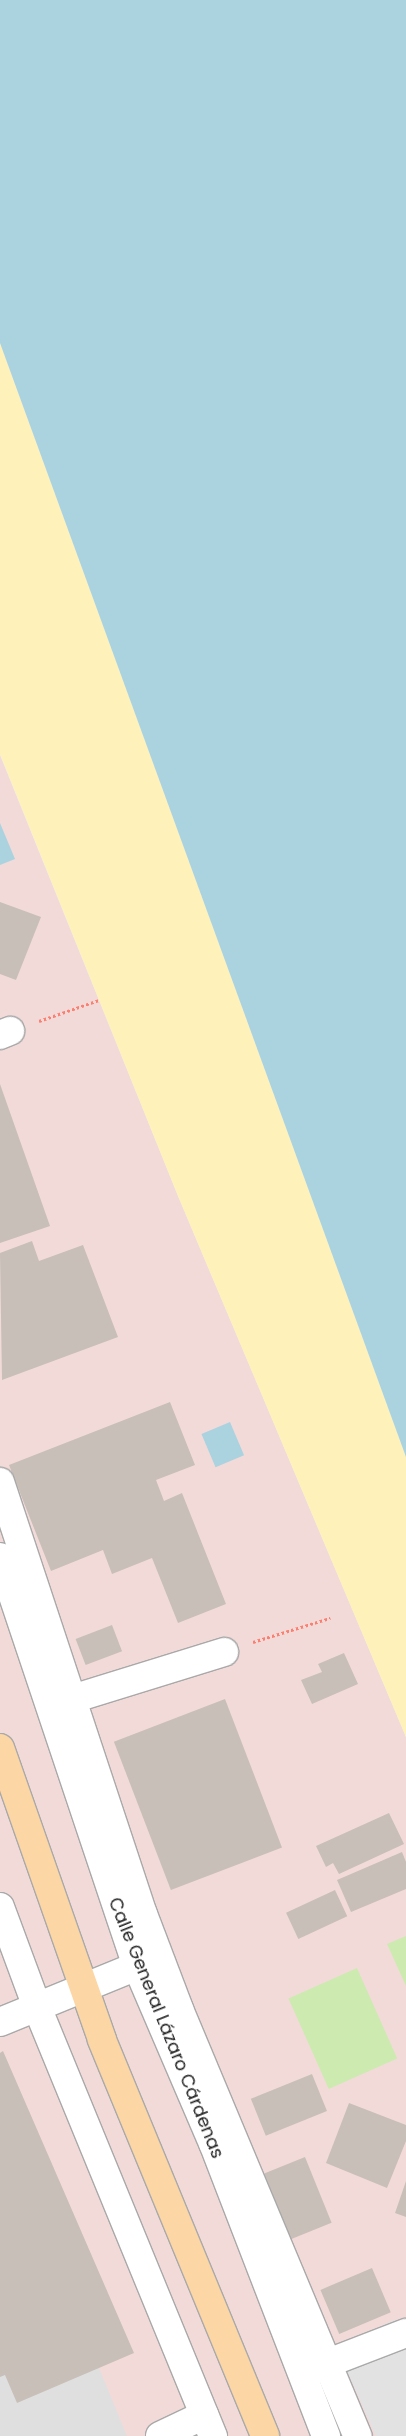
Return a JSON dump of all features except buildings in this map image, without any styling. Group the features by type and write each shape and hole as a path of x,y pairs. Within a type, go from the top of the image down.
{"main road":[{"path":"0,1748 83,1990 265,2436"}],"street":[{"path":"0,1482 60,1702 179,2009 358,2436"},
{"name":"Calle General Lázaro Cárdenas","path":"0,1557 60,1702 138,1966 213,2144 326,2436"},
{"path":"60,1702 224,1652"},
{"path":"0,1907 37,2007 208,2426 160,2436"},
{"path":"0,2022 83,1990 138,1966"},
{"path":"302,2373 406,2333"}],"path":[{"path":"5,1033 99,1000"},
{"path":"224,1652 330,1618"}],"shaded area":[{"path":"0,755 178,1196 406,1737 406,2436 127,2436 0,2127"},
{"path":"0,2110 135,2436 0,2436"},
{"path":"394,2320 406,2320 406,2436 376,2436 336,2346"}],"green space":[{"path":"406,1936 406,1986 387,1944"},
{"path":"357,1968 397,2058 329,2089 288,1999"}],"sand":[{"path":"0,343 406,1457 406,1737 178,1196 0,754"}],"water":[{"path":"0,0 406,0 406,1457 0,343"},
{"path":"0,823 15,859 0,865"},
{"path":"230,1422 244,1455 216,1467 201,1434"}]}
